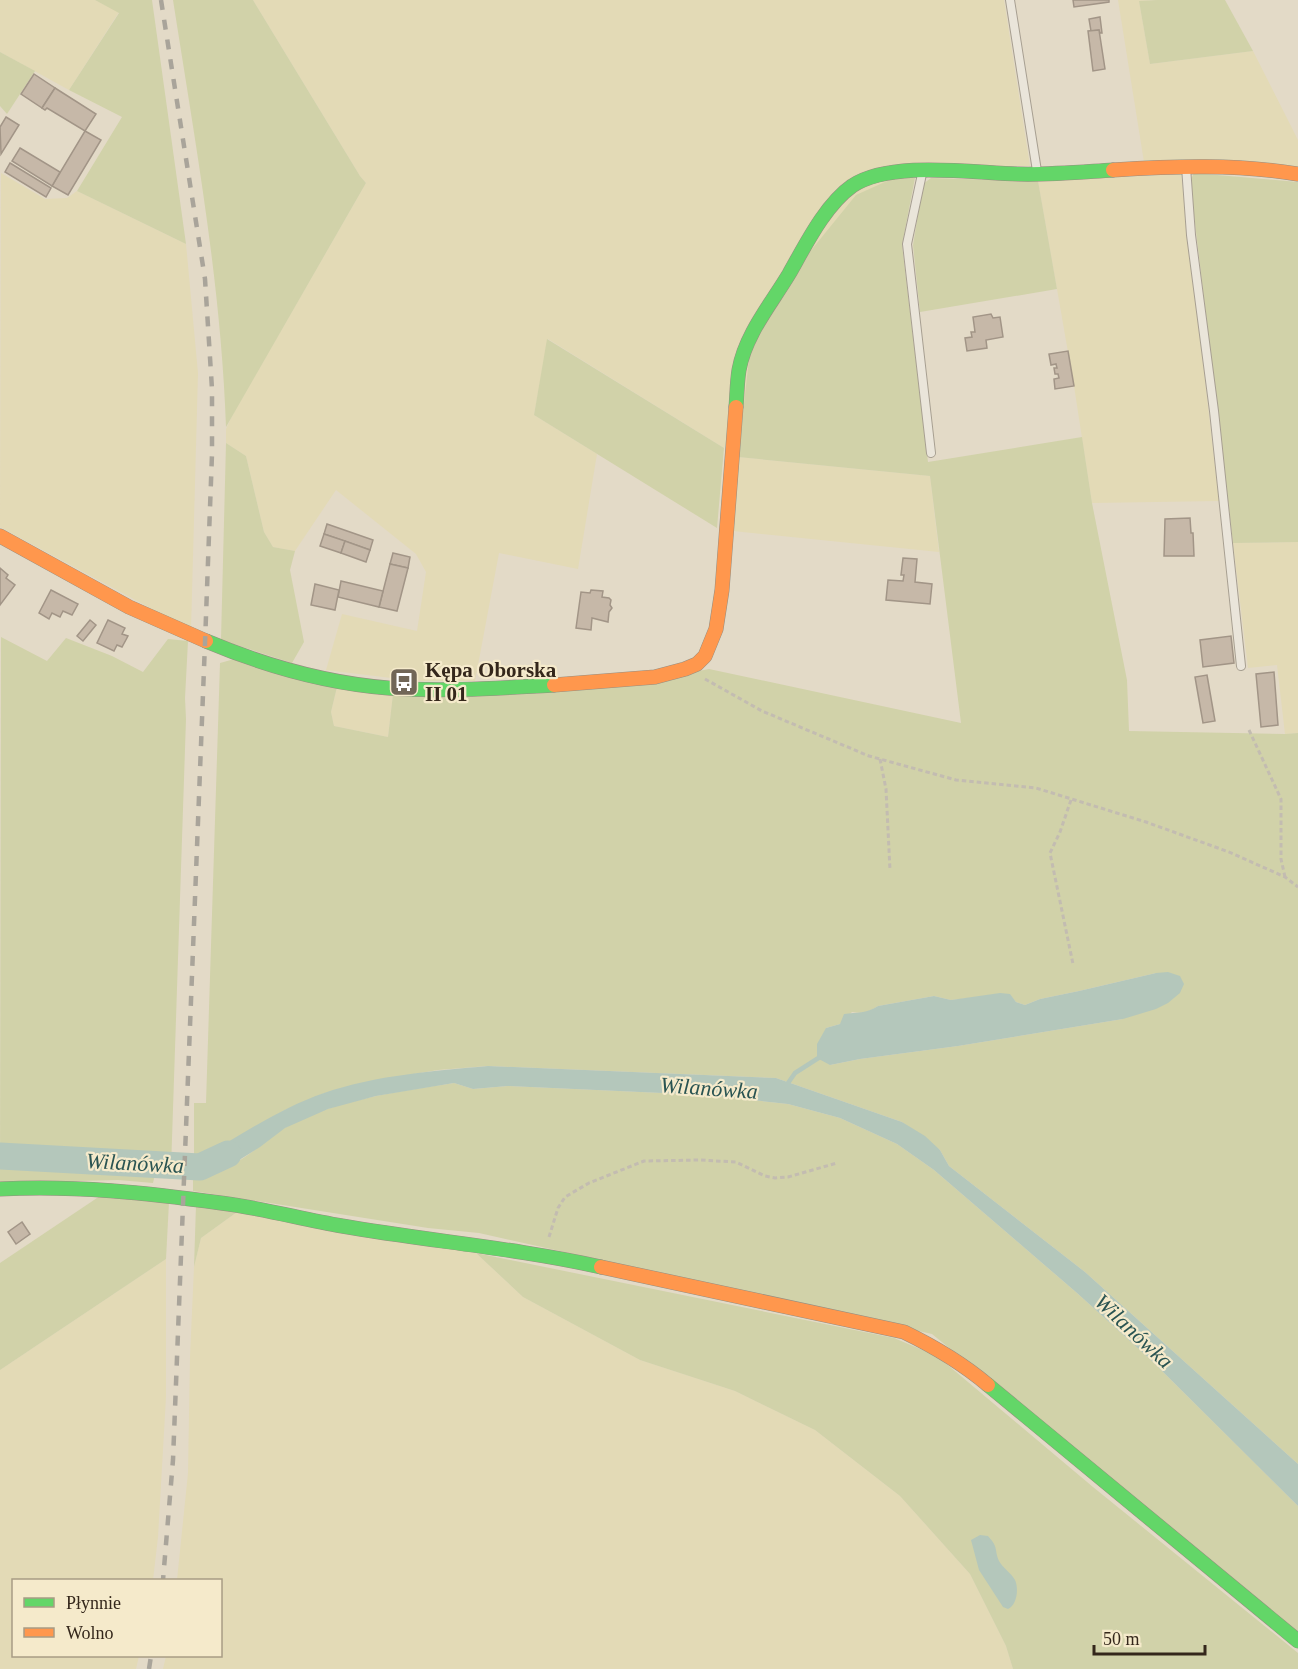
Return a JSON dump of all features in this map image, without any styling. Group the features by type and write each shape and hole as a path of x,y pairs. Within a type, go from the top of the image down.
{"street":[{"path":"0,536 129,609 205,643 293,671 359,685 403,689 570,684 688,670 696,666 707,654 718,623 739,369 747,344 812,236 844,193 855,184 895,171 1038,174 1186,166 1257,166 1298,174"},
{"path":"0,1189 41,1187 183,1197 223,1203 341,1226 542,1255 904,1332 967,1366 1298,1641"}],"lane":[{"path":"1010,0 1038,174"},
{"path":"1186,166 1191,236 1214,411 1241,666"},
{"path":"922,171 906,244 931,453"}],"path":[{"path":"688,670 762,711 880,759 956,780 1036,788 1146,822 1219,848 1285,877 1298,887"},
{"path":"1249,730 1281,799 1281,859 1285,877"},
{"path":"880,759 886,789 890,870"},
{"path":"1071,800 1050,852 1072,964"},
{"path":"542,1255 558,1208 565,1197 589,1183 644,1161 736,1162 765,1176 775,1178 788,1177 837,1162"}],"shaded area":[{"path":"0,0 95,0 119,12 69,90 0,52"},
{"path":"253,0 1004,0 1030,166 896,166 724,448 548,339 534,415 597,454 578,569 499,553 475,681 416,681 326,670 342,614 417,631 426,572 416,554 336,490 295,551 273,547 264,532 246,456 226,443 226,429 232,416 366,183"},
{"path":"1118,0 1157,0 1139,1 1150,64 1253,51 1298,140 1298,167 1144,162"},
{"path":"1,173 45,199 67,198 77,191 186,244 198,373 191,630 0,527"},
{"path":"1181,174 1219,501 1092,503 1038,181"},
{"path":"738,457 930,476 939,552 733,531"},
{"path":"1298,542 1298,733 1285,734 1277,665 1248,668 1233,543"},
{"path":"337,687 393,694 388,737 334,726 331,712"},
{"path":"237,1212 476,1253 523,1297 640,1360 735,1391 815,1430 900,1496 970,1574 1006,1646 1013,1669 163,1669 166,1657 222,1657 222,1579 177,1579 188,1473 194,1267 201,1238"},
{"path":"166,1259 166,1397 158,1537 153,1579 12,1579 12,1657 139,1657 136,1669 0,1669 0,1370"}],"green space":[{"path":"95,0 152,0 186,244 77,191 122,117 69,90 119,13"},
{"path":"173,0 253,0 366,183 226,427 213,266"},
{"path":"1225,0 1253,51 1150,64 1139,1"},
{"path":"0,52 35,71 7,114 0,106"},
{"path":"1194,173 1298,182 1298,542 1233,543 1190,181"},
{"path":"896,177 915,178 902,245 928,462 1082,437 1092,503 1127,680 1129,731 1298,733 1298,1464 1085,1272 949,1166 940,1150 902,1122 776,1078 488,1066 438,1070 372,1081 325,1093 285,1110 194,1162 194,1103 206,1103 220,663 238,658 337,687 331,712 334,726 388,737 393,694 638,683 709,669 961,723 930,476 738,457 749,359 774,296 856,195","holes":["1156,973 1123,1019 830,1065 826,1028 840,1024 852,1012 866,1012 878,1006 934,996 951,1000 1009,994 1016,1002 1025,1005 1040,999"]},
{"path":"931,178 1038,181 1057,289 920,312 913,245 923,184"},
{"path":"547,339 724,448 717,528 534,415"},
{"path":"226,443 246,456 264,532 273,547 295,551 290,570 304,642 292,663 221,640"},
{"path":"1,637 47,661 66,638 112,656 143,672 168,639 188,641 171,1169 156,1170 153,1183 118,1180 0,1183"},
{"path":"454,1083 473,1089 508,1086 706,1095 788,1104 840,1118 897,1144 934,1170 1077,1293 1152,1361 1298,1506 1298,1632 932,1334 479,1233 428,1228 193,1191 193,1173 229,1166 286,1127 306,1117 368,1098"},
{"path":"100,1196 169,1202 166,1259 0,1370 0,1263"},
{"path":"196,1205 237,1212 201,1238 194,1267"},
{"path":"476,1253 894,1338 937,1356 1093,1487 1298,1653 1298,1669 1013,1669 1006,1646 970,1574 900,1496 815,1430 735,1391 640,1360 523,1297"}],"water":[{"path":"1168,972 1180,976 1184,984 1180,993 1156,1009 1123,1019 830,1065 817,1058 817,1044 826,1028 840,1024 844,1014 865,1012 878,1006 934,996 951,1000 1000,993 1010,994 1016,1002 1025,1005 1040,999"},
{"path":"488,1066 776,1078 902,1122 925,1136 940,1150 949,1166 1085,1272 1298,1464 1298,1506 1152,1361 934,1170 897,1144 840,1118 788,1104 706,1095 508,1086 473,1089 454,1083 376,1096 328,1109 285,1128 228,1167 193,1173 194,1162 274,1116 324,1093 385,1078"},
{"path":"980,1535 988,1536 995,1546 999,1561 1015,1580 1016,1596 1008,1609 1003,1607 979,1570 971,1540"}],"building":[{"path":"1073,0 1109,0 1109,2 1074,7"},
{"path":"1100,17 1102,33 1099,30 1091,31 1089,19"},
{"path":"1099,30 1105,69 1093,71 1088,31"},
{"path":"34,74 55,88 42,108 21,94"},
{"path":"55,88 96,114 85,131 47,108 45,110 42,108"},
{"path":"6,117 19,125 1,154 0,127"},
{"path":"85,131 101,140 68,195 52,186"},
{"path":"20,148 60,172 52,186 12,161"},
{"path":"10,163 51,188 46,197 5,172"},
{"path":"991,314 993,318 1000,317 1003,337 986,340 987,348 967,351 965,338 972,337 971,332 975,332 973,317"},
{"path":"1068,351 1074,386 1055,389 1054,379 1059,378 1058,374 1055,374 1056,364 1051,365 1049,354"},
{"path":"1190,518 1194,556 1164,556 1165,519"},
{"path":"327,524 373,540 370,550 324,534"},
{"path":"324,534 345,541 341,553 320,546"},
{"path":"345,541 370,550 366,562 341,553"},
{"path":"393,553 410,557 408,568 390,564"},
{"path":"903,558 917,559 915,582 932,584 930,604 886,600 888,580 903,581 904,575 901,575"},
{"path":"390,564 408,568 397,611 379,607"},
{"path":"0,568 8,575 6,578 15,585 0,605"},
{"path":"341,581 383,591 379,607 338,597"},
{"path":"315,584 339,590 335,610 311,605"},
{"path":"51,590 78,604 72,615 63,611 60,617 52,613 49,619 39,613"},
{"path":"591,590 603,591 602,597 611,600 612,608 608,622 592,618 591,630 576,628 581,592 590,593"},
{"path":"90,620 96,625 83,641 77,636"},
{"path":"108,620 125,628 122,634 128,636 122,647 117,645 114,651 97,643"},
{"path":"1231,636 1234,663 1203,667 1200,640"},
{"path":"1274,672 1278,725 1261,727 1256,674"},
{"path":"1207,675 1215,721 1203,723 1195,677"},
{"path":"22,1222 30,1234 16,1244 8,1232"}],"waterway":[{"path":"786,1086 795,1073 820,1057"},
{"name":"Wilanówka","path":"0,1156 200,1167 228,1154"}],"railway":[{"path":"161,0 205,279 212,389 212,454 173,1460 163,1579"},
{"path":"149,1669 151,1657"}],"traffic: fast":[{"path":"736,407 739,370 753,332 824,215 852,186 868,178 910,171 1030,174 1113,170"},
{"path":"206,641 295,672 365,686 450,690 554,685"},
{"path":"0,1189 83,1189 194,1199 342,1226 569,1260 601,1267"},
{"path":"988,1385 1298,1641"}],"traffic: slow":[{"path":"1113,170 1206,167 1298,174"},
{"path":"554,685 655,677 697,664 705,656 716,629 722,590 736,407"},
{"path":"0,536 129,607 206,641"},
{"path":"601,1267 904,1332 948,1356 988,1385"}],"place":[{"name":"Kępa Oborska II 01","path":"404,682"}]}
